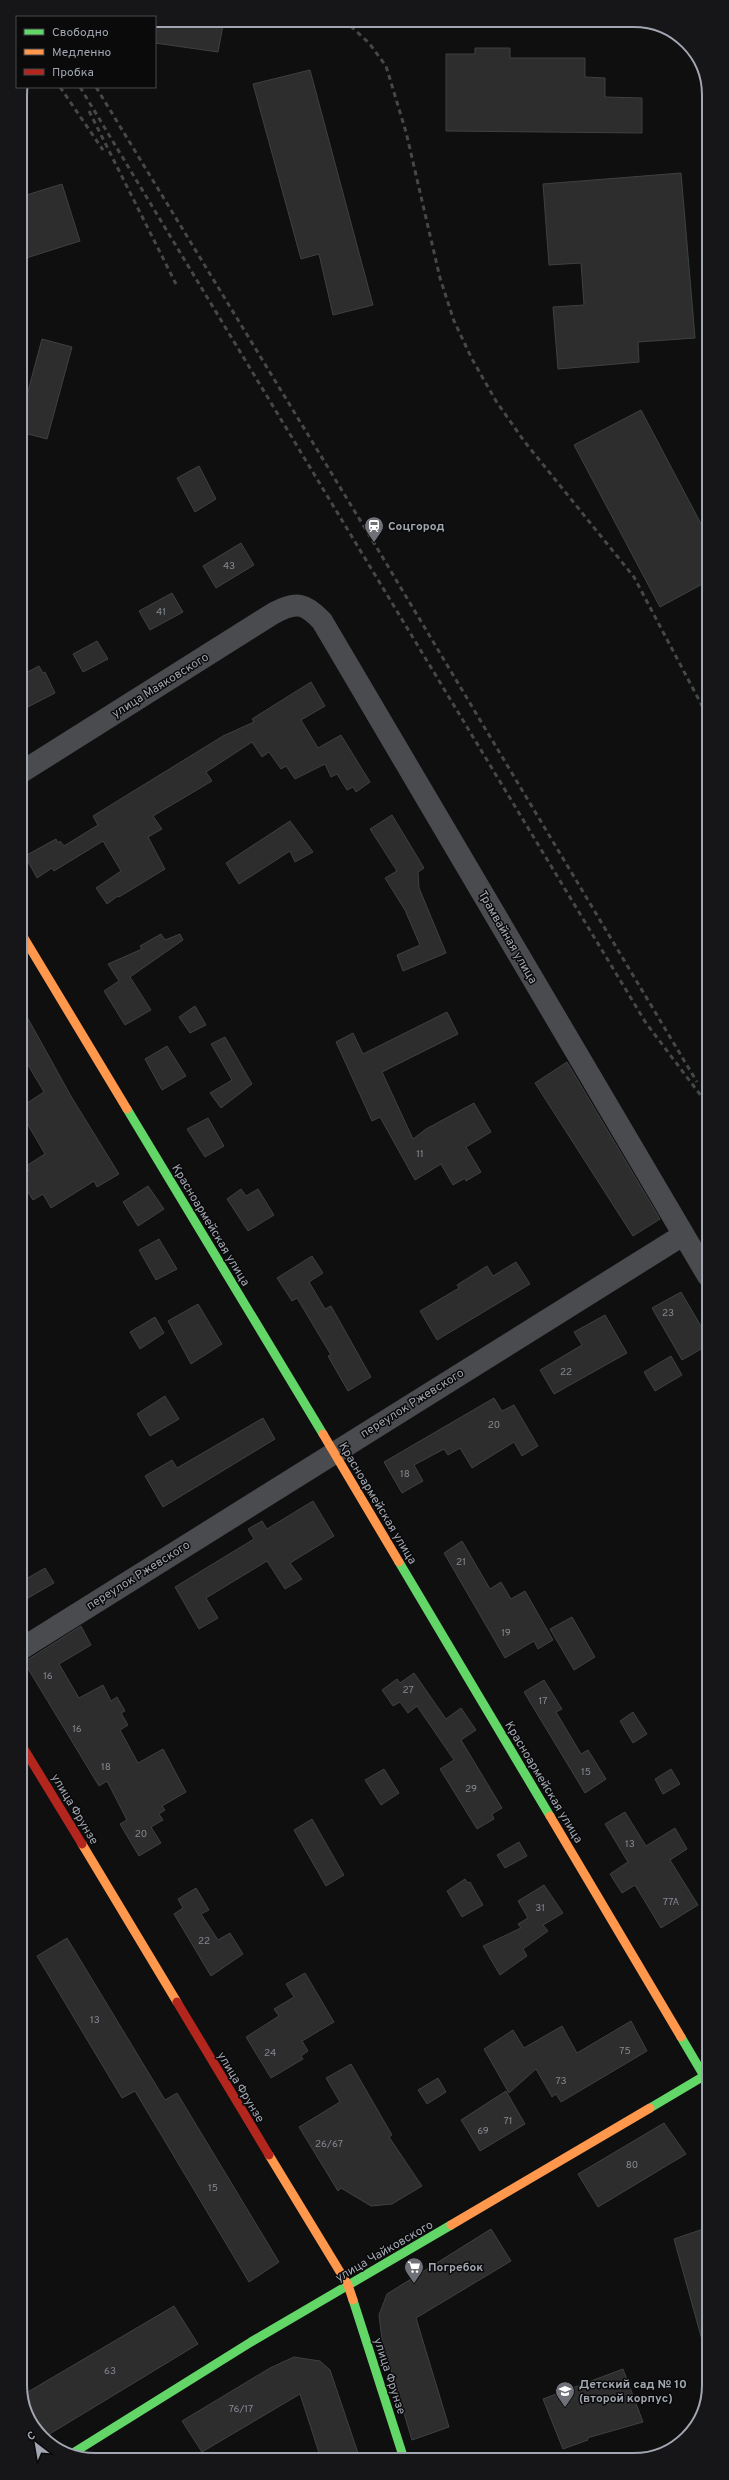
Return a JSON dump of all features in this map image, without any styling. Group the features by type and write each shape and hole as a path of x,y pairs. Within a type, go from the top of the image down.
{"street":[{"name":"улица Маяковского","path":"27,769 274,613 288,606 301,605"},
{"name":"Трамвайная улица","path":"301,605 313,611 322,621 702,1266"},
{"name":"Красноармейская улица","path":"27,945 334,1452 702,2066"},
{"name":"переулок Ржевского","path":"27,1645 683,1235"},
{"name":"улица Фрунзе","path":"27,1754 348,2286 402,2453"},
{"name":"улица Чайковского","path":"77,2451 244,2346 702,2077"}],"building":[{"path":"156,27 223,27 218,52 156,43"},
{"path":"475,48 510,48 510,58 585,58 585,77 605,78 605,97 642,98 642,133 446,131 446,54 475,54"},
{"path":"310,70 373,305 333,315 319,254 301,259 253,84"},
{"path":"681,173 695,338 638,342 639,362 558,369 553,307 584,305 581,263 549,265 543,184"},
{"path":"62,184 80,241 27,258 27,195"},
{"path":"42,339 72,347 47,439 27,434 27,395"},
{"path":"641,410 702,526 702,584 660,607 574,445"},
{"path":"199,466 216,499 195,512 177,478"},
{"path":"241,543 254,565 216,588 203,566"},
{"path":"172,593 183,612 150,630 139,611"},
{"path":"97,641 108,659 83,672 73,654"},
{"path":"39,666 43,673 45,672 55,693 27,707 27,672"},
{"path":"311,682 325,706 301,720 318,748 341,735 370,782 356,792 353,787 347,790 337,774 331,777 325,764 295,779 286,766 281,769 269,752 262,757 252,742 206,772 212,781 153,816 162,829 148,837 165,869 107,904 96,888 121,871 103,841 54,871 52,868 37,878 27,860 27,855 56,839 58,843 60,841 64,846 98,825 93,816 223,736 254,722 252,719"},
{"path":"392,815 424,868 418,872 419,888 446,953 403,971 397,955 420,945 405,910 385,878 397,871 370,829"},
{"path":"290,821 313,852 295,862 290,851 239,884 226,863"},
{"path":"161,934 165,940 180,934 183,940 130,977 151,1010 125,1025 104,991 119,981 108,964 142,949 140,946"},
{"path":"195,1006 206,1025 190,1033 179,1017"},
{"path":"447,1012 458,1034 382,1072 413,1139 426,1129 474,1103 491,1132 466,1147 481,1172 466,1181 465,1178 453,1185 441,1164 415,1180 380,1117 372,1121 336,1042 353,1033 363,1054"},
{"path":"27,1017 72,1098 119,1174 97,1187 94,1181 51,1208 43,1194 33,1200 27,1190 27,1172 29,1171 27,1165 45,1154 27,1123 27,1103 44,1092 27,1063"},
{"path":"225,1037 252,1084 221,1108 210,1093 232,1080 211,1044"},
{"path":"167,1046 186,1076 162,1090 145,1059"},
{"path":"567,1062 660,1219 633,1236 535,1083"},
{"path":"208,1118 224,1146 205,1157 187,1129"},
{"path":"148,1186 164,1209 138,1226 123,1202"},
{"path":"241,1189 246,1196 258,1189 274,1215 248,1231 227,1199"},
{"path":"159,1239 177,1269 156,1280 139,1250"},
{"path":"312,1256 323,1273 309,1282 325,1309 331,1306 371,1377 348,1391 328,1356 331,1355 297,1298 292,1301 277,1278"},
{"path":"516,1262 530,1284 437,1340 420,1311 459,1288 457,1285 487,1266 493,1276"},
{"path":"681,1292 702,1328 702,1348 682,1360 652,1308"},
{"path":"198,1304 222,1344 191,1364 168,1321"},
{"path":"605,1315 627,1353 554,1394 540,1370 582,1345 574,1332"},
{"path":"155,1317 164,1333 140,1349 130,1332"},
{"path":"671,1356 682,1375 655,1391 644,1372"},
{"path":"165,1396 179,1419 150,1436 137,1414"},
{"path":"494,1398 502,1411 514,1405 538,1446 522,1456 514,1442 472,1468 460,1448 448,1455 444,1449 414,1465 423,1481 402,1493 384,1462"},
{"path":"263,1418 275,1439 163,1507 145,1476 172,1460 177,1468"},
{"path":"313,1501 334,1536 290,1563 302,1579 285,1589 267,1561 206,1598 218,1618 199,1629 175,1587 254,1539 248,1529 262,1521 267,1529"},
{"path":"462,1541 490,1589 501,1582 511,1599 525,1591 553,1640 538,1649 534,1641 505,1658 444,1553"},
{"path":"45,1568 54,1583 27,1599 27,1578"},
{"path":"572,1617 595,1657 574,1670 550,1629"},
{"path":"81,1626 91,1645 59,1664 79,1698 103,1685 111,1701 117,1697 125,1711 121,1713 128,1725 120,1730 138,1763 163,1749 186,1792 162,1806 165,1810 159,1814 163,1820 151,1827 161,1843 139,1856 120,1824 127,1820 107,1781 99,1786 27,1667 27,1660"},
{"path":"414,1673 446,1719 461,1708 476,1730 461,1740 502,1808 492,1814 494,1819 477,1829 440,1769 454,1760 417,1706 408,1713 400,1702 393,1706 382,1690 397,1679 400,1683"},
{"path":"544,1680 562,1709 556,1712 581,1754 588,1750 606,1779 585,1793 524,1692"},
{"path":"633,1712 647,1734 633,1743 620,1721"},
{"path":"384,1769 399,1793 381,1805 365,1780"},
{"path":"671,1769 680,1784 663,1794 655,1779"},
{"path":"625,1812 646,1846 675,1828 687,1849 670,1860 698,1905 661,1928 635,1885 622,1893 610,1874 628,1862 605,1824"},
{"path":"312,1819 344,1875 326,1886 294,1830"},
{"path":"519,1842 527,1856 505,1868 497,1855"},
{"path":"465,1879 468,1883 470,1882 483,1905 462,1917 447,1891"},
{"path":"544,1885 563,1913 543,1925 548,1931 523,1949 527,1956 500,1975 483,1946 521,1928 518,1924 528,1918 518,1901"},
{"path":"196,1888 209,1910 201,1914 218,1940 230,1933 243,1954 211,1976 174,1914 183,1908 178,1899"},
{"path":"67,1938 165,2100 177,2093 279,2262 249,2282 135,2091 122,2098 37,1956"},
{"path":"305,1973 334,2022 302,2041 308,2051 301,2056 303,2059 271,2078 246,2037 279,2016 274,2009 294,1997 286,1984"},
{"path":"631,2021 647,2051 561,2102 556,2094 552,2097 536,2069 509,2093 484,2049 513,2030 524,2048 562,2026 577,2053"},
{"path":"351,2064 392,2135 389,2137 422,2186 392,2204 371,2206 341,2188 338,2191 299,2127 340,2102 326,2078"},
{"path":"438,2078 446,2092 427,2104 418,2090"},
{"path":"506,2091 525,2124 480,2151 461,2120"},
{"path":"664,2123 686,2154 598,2207 578,2174"},
{"path":"491,2229 511,2261 416,2318 449,2427 412,2440 382,2340 379,2315 387,2294"},
{"path":"702,2229 702,2340 674,2239"},
{"path":"174,2306 198,2344 56,2430 56,2424 39,2424 28,2399 27,2392"},
{"path":"294,2357 320,2361 330,2370 358,2453 319,2453 300,2394 202,2452 182,2421 270,2368"},
{"path":"623,2369 643,2422 587,2438 588,2440 563,2449 543,2399"}],"railway":[{"path":"352,27 369,43 386,66 406,132 440,278 454,321 472,359 496,401 524,441 634,577 702,706"},
{"path":"61,88 103,150"},
{"path":"81,88 646,1023 702,1097"},
{"path":"97,88 374,543 697,1082"},
{"path":"89,111 176,284"}],"traffic: fast":[{"path":"127,1109 323,1434"},
{"path":"399,1562 550,1816"},
{"path":"681,2037 702,2073"},
{"path":"650,2108 702,2077"},
{"path":"77,2451 251,2342 451,2225"},
{"path":"353,2300 402,2453"}],"traffic: slow":[{"path":"27,943 127,1109"},
{"path":"323,1434 399,1562"},
{"path":"550,1816 681,2037"},
{"path":"82,1844 177,2002"},
{"path":"451,2225 650,2108"},
{"path":"269,2155 348,2285 353,2300"}],"traffic: jam":[{"path":"27,1754 82,1844"},
{"path":"177,2002 269,2155"}],"place":[{"name":"Соцгород","path":"374,543"},
{"name":"Погребок","path":"414,2284"},
{"name":"Детский сад № 10 (второй корпус)","path":"565,2408"}]}
